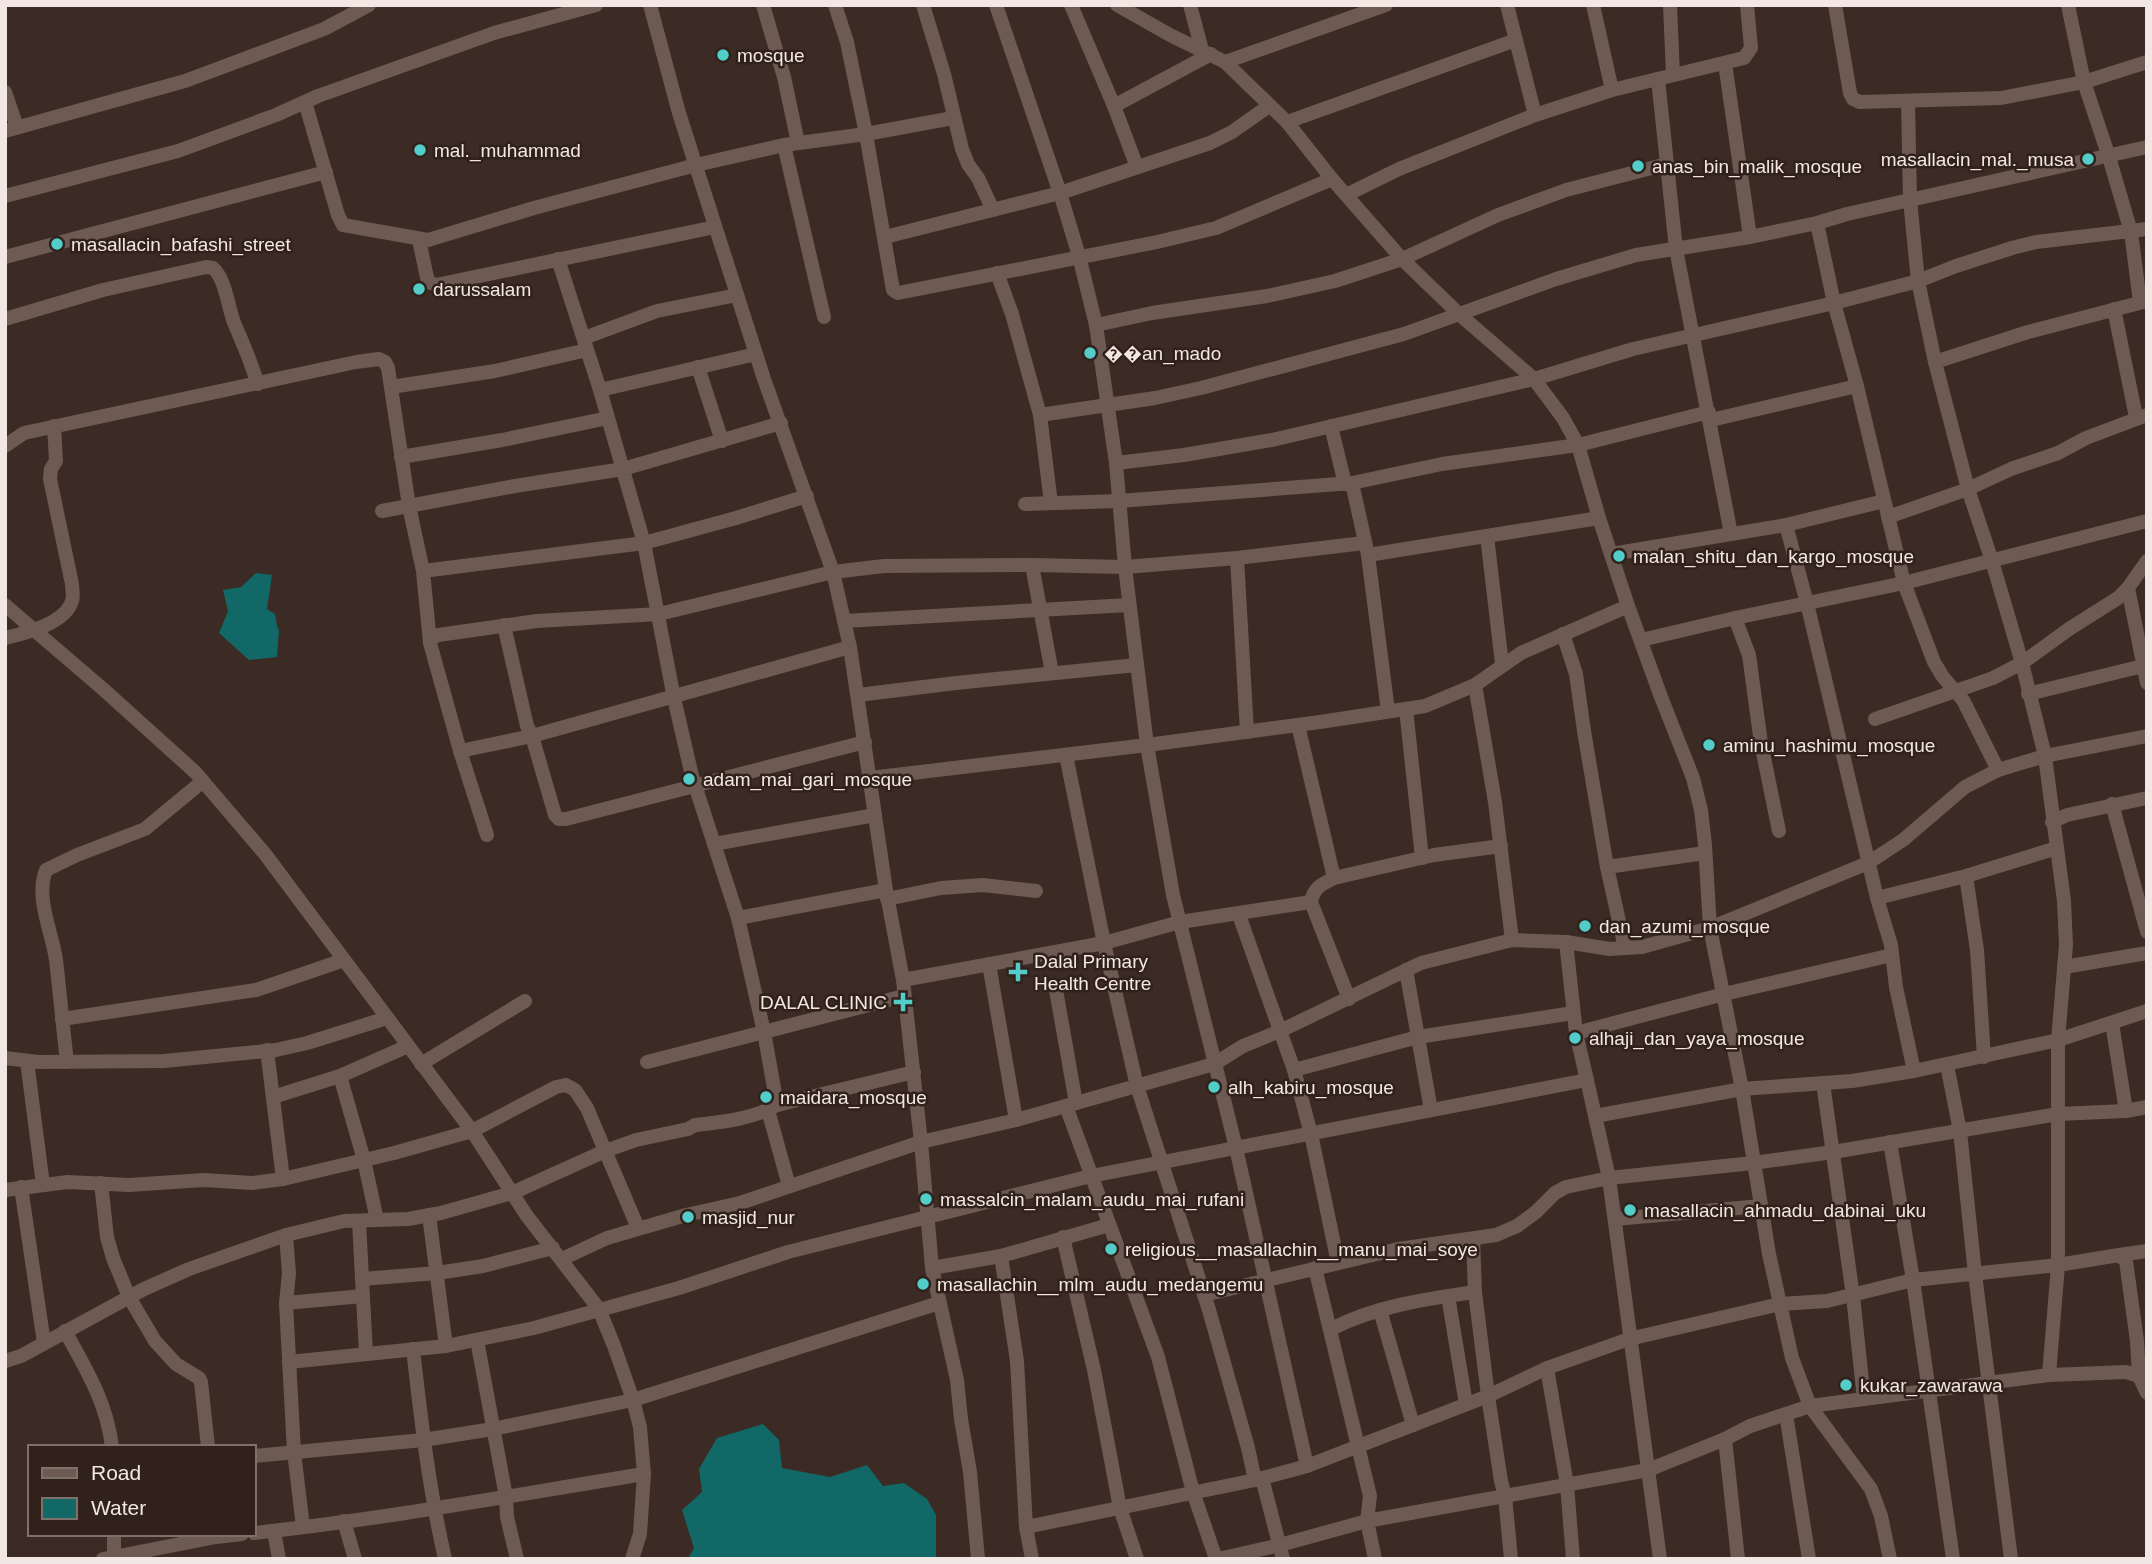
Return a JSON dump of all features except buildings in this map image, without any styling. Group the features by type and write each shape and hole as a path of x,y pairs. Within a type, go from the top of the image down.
{"street":[{"path":"5,92 11,129 185,81 324,29 369,5"},
{"path":"5,196 178,151 494,33 596,5"},
{"path":"650,5 678,113 756,354 833,572 850,647 886,895 903,980 932,1268 957,1380 970,1472 978,1559"},
{"path":"763,5 784,77 791,144 824,317"},
{"path":"835,5 847,42 866,134 893,290 898,293 1216,228 1332,179"},
{"path":"923,5 965,157 993,209"},
{"path":"996,5 1060,192 1096,325 1108,404 1147,745 1173,895 1236,1148 1307,1466"},
{"path":"1071,5 1137,167"},
{"path":"1117,5 1225,62 1287,122 1332,179 1402,259 1534,379 1563,418 1578,445 1628,606 1693,778 1701,810 1710,928 1742,1089 1760,1206 1792,1358 1810,1406 1871,1489 1881,1516 1890,1559"},
{"path":"1190,5 1206,52"},
{"path":"1225,62 1386,5"},
{"path":"1507,5 1535,115"},
{"path":"1593,5 1612,90"},
{"path":"1670,5 1673,75"},
{"path":"1346,195 1399,169 1535,115 1612,90 1744,58 1751,48 1747,5"},
{"path":"1835,5 1850,93 1853,99 1860,102 2001,98 2084,82 2147,62"},
{"path":"1935,362 2028,332 2143,301 2131,232 2084,82 2071,6"},
{"path":"1287,122 1516,40"},
{"path":"1114,106 1206,52"},
{"path":"1725,63 1750,237"},
{"path":"1658,79 1676,249 1731,534"},
{"path":"1908,101 1910,200 1918,281 1935,362 1968,489 2022,663 2045,756 2064,901 2066,945 2058,1041 2058,1265 2049,1375"},
{"path":"305,102 343,225 419,240 436,238 534,208 696,165 791,144 953,118"},
{"path":"885,237 1060,192 1210,143 1232,132 1269,106"},
{"path":"1040,415 1156,398 1282,367 1404,334 1556,279 1636,255 1750,237 1817,223 2147,147"},
{"path":"1096,325 1152,313 1267,296 1335,281 1402,259 1498,215 1566,190 1667,164"},
{"path":"5,257 326,172"},
{"path":"1817,223 1834,303 1857,386 1904,583 1934,662 1963,700 1998,770"},
{"path":"419,240 428,282 432,285 715,227"},
{"path":"1115,463 1151,460 1272,440 1534,379 1633,349 1834,303 1918,281 1956,266 2036,242 2147,229"},
{"path":"558,259 600,390 644,543 694,785 738,918 764,1032 772,1108 789,1186"},
{"path":"5,319 103,290 206,267 213,268 220,276 234,324 247,348 258,384"},
{"path":"997,273 1012,314 1040,415 1051,503"},
{"path":"391,387 495,371 585,344 657,311 737,295"},
{"path":"1888,517 1968,489 2141,416 2114,309"},
{"path":"600,390 756,354"},
{"path":"5,446 24,433 54,426 379,359 385,362 408,506 423,571 430,639 460,751 487,835"},
{"path":"698,367 722,440"},
{"path":"1025,504 1348,484 1442,464 1578,445 1857,386"},
{"path":"401,457 608,418"},
{"path":"382,511 623,469 780,424"},
{"path":"5,638 34,631 64,614 73,600 50,480 51,469 56,461 54,426"},
{"path":"1331,426 1366,549 1388,711"},
{"path":"423,571 644,543 736,519 807,496"},
{"path":"1611,554 1786,525 1884,501"},
{"path":"430,639 438,635 537,621 659,614 833,572 884,566 1125,567 1366,549 1487,536 1599,518"},
{"path":"1641,640 1904,583 2147,521"},
{"path":"1786,525 1892,955 1914,1071"},
{"path":"1487,536 1502,664"},
{"path":"1237,558 1247,732"},
{"path":"1875,719 1993,678 2022,663 2118,598 2147,561"},
{"path":"1032,565 1052,673"},
{"path":"2128,588 2147,683"},
{"path":"5,605 103,688 203,781 265,854 472,1131 512,1193 599,1309 633,1400 640,1427 644,1474 640,1534 632,1559"},
{"path":"844,621 1129,605"},
{"path":"870,778 1147,745 1425,706 1475,685 1521,653 1628,606"},
{"path":"1735,618 1749,655 1761,743 1779,831"},
{"path":"504,625 527,726 555,815 559,819 865,742"},
{"path":"1563,634 1578,685 1606,867 1625,948"},
{"path":"460,751 532,736 850,647"},
{"path":"858,695 1137,665"},
{"path":"2028,694 2145,665"},
{"path":"1475,685 1495,802 1512,940"},
{"path":"1406,709 1422,858"},
{"path":"1298,725 1334,878"},
{"path":"362,1279 437,1273 589,1245 638,1228 740,1203 921,1142 1016,1120 1214,1064 1243,1046 1349,999 1421,963 1512,940 1566,942 1610,949 1642,947 1710,928 1868,863 1903,840 1965,787 1998,770 2045,756 2147,736"},
{"path":"1066,755 1104,943 1137,1086 1281,1552"},
{"path":"67,1062 55,958 41,892 46,870 145,829 203,781"},
{"path":"2052,822 2067,815 2147,798"},
{"path":"2112,804 2147,932"},
{"path":"714,844 875,815"},
{"path":"1349,999 1311,902 1314,891 1334,878 1422,858 1501,846"},
{"path":"1877,898 1966,876 2057,848"},
{"path":"1606,867 1705,853"},
{"path":"1966,876 1976,950 1984,1057"},
{"path":"738,918 941,888 983,885 1036,891"},
{"path":"903,980 1104,943 1180,922 1311,902"},
{"path":"1239,915 1294,1070 1311,1134 1338,1263"},
{"path":"1566,942 1576,1033 1615,1219 1660,1559"},
{"path":"2064,967 2147,953"},
{"path":"1576,1033 1724,994 1892,955"},
{"path":"62,1019 256,990 344,960"},
{"path":"989,964 1016,1120"},
{"path":"1406,970 1431,1110"},
{"path":"1056,990 1071,1104 1091,1176 1158,1357 1193,1492 1217,1559 1281,1552 1367,1521 1648,1470 1750,1426 1810,1406 2049,1375 2126,1372 2144,1386"},
{"path":"647,1062 904,996"},
{"path":"421,1064 525,1002"},
{"path":"1595,1116 1742,1089 1852,1081 1947,1065 2058,1041 2147,1011"},
{"path":"1294,1070 1418,1037 1573,1013"},
{"path":"5,1058 67,1062 164,1061 267,1051 307,1043 387,1018"},
{"path":"2112,1023 2126,1111"},
{"path":"273,1097 340,1076 408,1046"},
{"path":"267,1051 284,1179"},
{"path":"27,1061 43,1185"},
{"path":"1947,1065 1960,1131 2011,1559"},
{"path":"5,1361 21,1356 129,1297 189,1269 286,1235 344,1221 408,1219 429,1215 512,1193 636,1140 688,1129 695,1125 733,1120 914,1072"},
{"path":"340,1076 364,1160 377,1220"},
{"path":"289,1362 446,1346 534,1328 679,1288 788,1252 1091,1176 1587,1080"},
{"path":"1822,1083 1853,1296 1864,1399"},
{"path":"5,1190 68,1182 146,1185 204,1180 252,1183 284,1179 472,1131 556,1087 566,1085 575,1090 587,1108 638,1228"},
{"path":"1204,1296 1398,1249 1496,1235 1517,1226 1555,1193 1566,1187 1608,1178 1833,1152 2058,1114 2126,1111 2147,1107"},
{"path":"1890,1142 1913,1280 1953,1559"},
{"path":"101,1183 107,1237 129,1297 155,1341 176,1364 201,1382 208,1445"},
{"path":"21,1187 44,1343"},
{"path":"1615,1219 1760,1206"},
{"path":"429,1215 446,1346"},
{"path":"359,1221 366,1354"},
{"path":"932,1268 1001,1256 1109,1225"},
{"path":"286,1235 289,1273 286,1303 294,1452 303,1527"},
{"path":"1063,1237 1094,1370 1121,1508 1137,1559"},
{"path":"1473,1239 1475,1292 1488,1396 1506,1496 1511,1559"},
{"path":"1026,1527 1259,1479 1307,1466 1488,1396 1547,1368 1629,1339 1780,1304 1827,1301 1913,1280 2058,1265 2147,1251"},
{"path":"2119,1255 2126,1261 2144,1386"},
{"path":"1001,1256 1017,1361 1026,1527 1032,1559"},
{"path":"1315,1268 1370,1496 1367,1521 1375,1559"},
{"path":"1331,1329 1349,1320 1411,1301 1475,1292"},
{"path":"286,1303 363,1296"},
{"path":"1448,1296 1466,1404"},
{"path":"256,1457 423,1440 493,1429 633,1400 939,1303"},
{"path":"1380,1310 1413,1425"},
{"path":"65,1331 96,1388 110,1424 112,1445"},
{"path":"477,1340 506,1497 505,1506 517,1559"},
{"path":"413,1349 433,1510 445,1559"},
{"path":"1547,1368 1567,1485 1573,1559"},
{"path":"1786,1415 1809,1559"},
{"path":"1725,1439 1738,1559"},
{"path":"256,1533 433,1510 644,1474"},
{"path":"344,1521 355,1559"},
{"path":"274,1531 279,1559"},
{"path":"114,1536 110,1558 216,1536"}],"water":[{"path":"256,573 272,575 267,609 275,614 279,630 277,657 249,660 219,633 228,611 223,590 241,587"},
{"path":"763,1424 779,1440 782,1468 830,1477 867,1465 883,1486 904,1483 927,1499 936,1515 936,1559 688,1559 694,1548 682,1510 702,1492 699,1469 717,1438"}],"place":[{"name":"mosque","path":"723,55"},
{"name":"mal._muhammad","path":"420,150"},
{"name":"masallacin_mal._musa","path":"2088,159"},
{"name":"anas_bin_malik_mosque","path":"1638,166"},
{"name":"masallacin_bafashi_street","path":"57,244"},
{"name":"darussalam","path":"419,289"},
{"name":"��an_mado","path":"1090,353"},
{"name":"malan_shitu_dan_kargo_mosque","path":"1619,556"},
{"name":"aminu_hashimu_mosque","path":"1709,745"},
{"name":"adam_mai_gari_mosque","path":"689,779"},
{"name":"dan_azumi_mosque","path":"1585,926"},
{"name":"Dalal Primary Health Centre","path":"1018,972"},
{"name":"DALAL CLINIC","path":"903,1002"},
{"name":"alhaji_dan_yaya_mosque","path":"1575,1038"},
{"name":"alh_kabiru_mosque","path":"1214,1087"},
{"name":"maidara_mosque","path":"766,1097"},
{"name":"massalcin_malam_audu_mai_rufani","path":"926,1199"},
{"name":"masallacin_ahmadu_dabinai_uku","path":"1630,1210"},
{"name":"masjid_nur","path":"688,1217"},
{"name":"religious__masallachin__manu_mai_soye","path":"1111,1249"},
{"name":"masallachin__mlm_audu_medangemu","path":"923,1284"},
{"name":"kukar_zawarawa","path":"1846,1385"}]}
